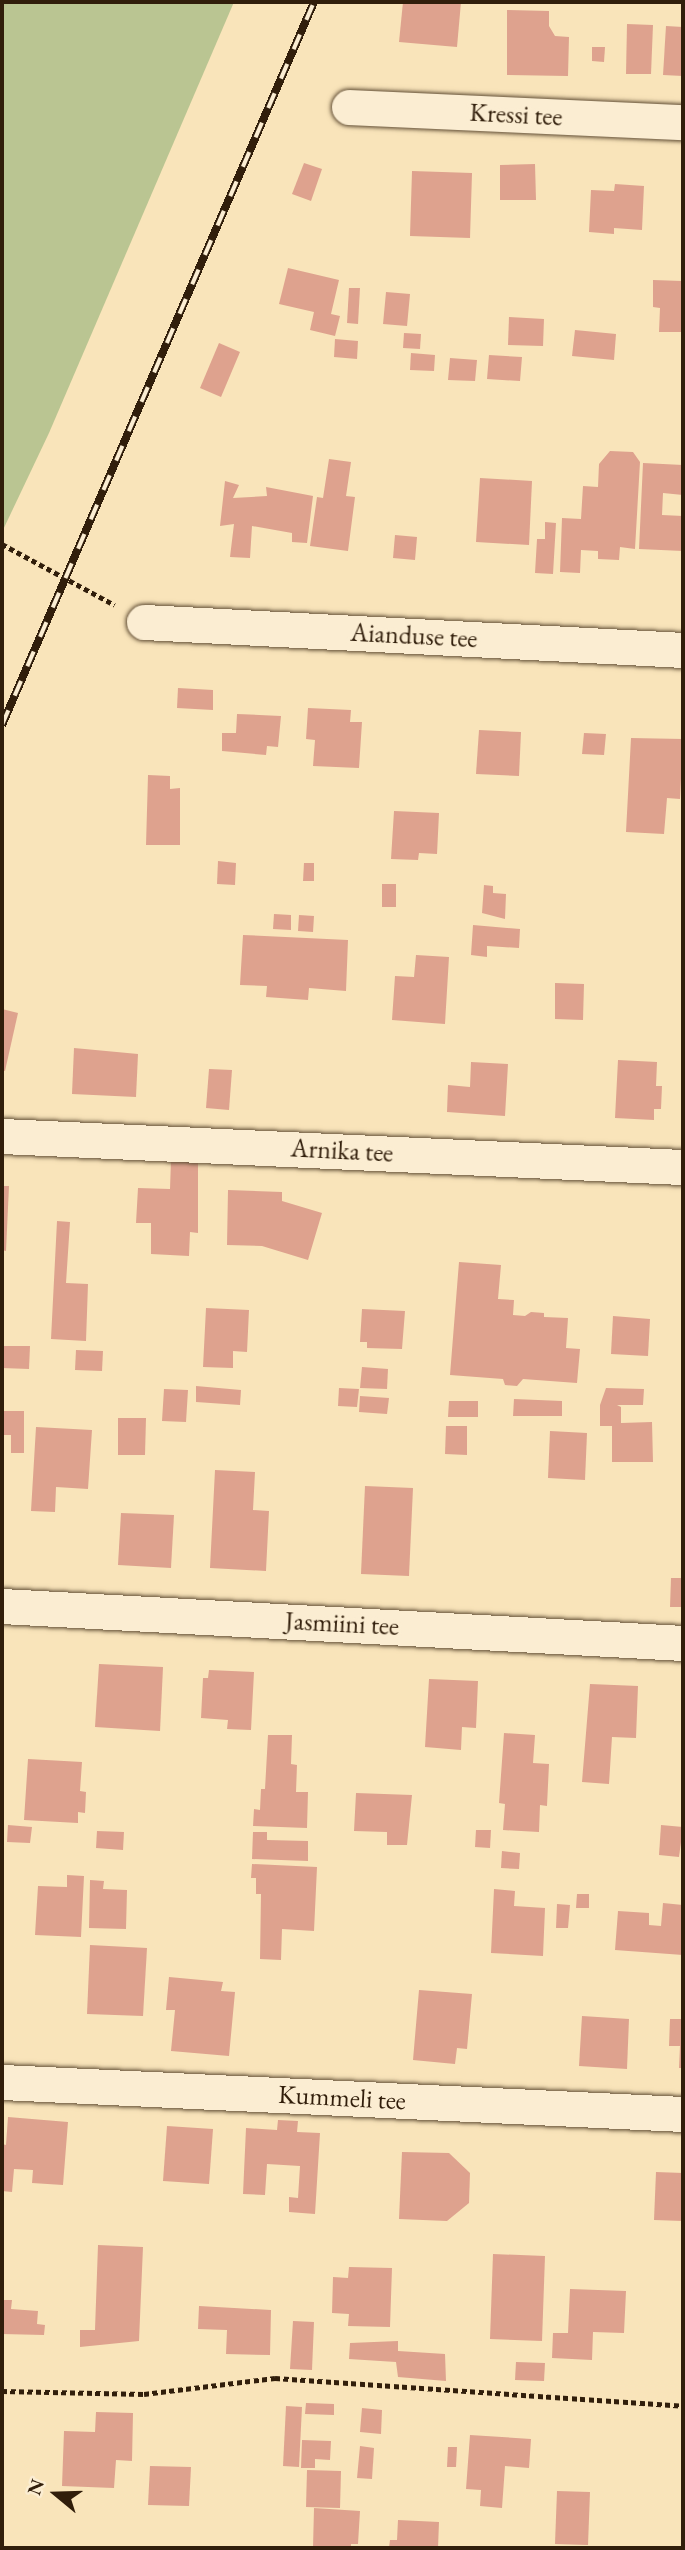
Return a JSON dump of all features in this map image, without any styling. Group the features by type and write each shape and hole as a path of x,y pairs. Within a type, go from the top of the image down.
{"street":[{"name":"Kressi tee","path":"349,107 683,122"},
{"name":"Aianduse tee","path":"144,622 683,650"},
{"name":"Arnika tee","path":"2,1136 683,1167"},
{"name":"Jasmiini tee","path":"2,1606 683,1643"},
{"name":"Kummeli tee","path":"2,2082 683,2114"}],"path":[{"path":"2,544 144,622"},
{"path":"2,2391 144,2393 275,2378 683,2406"}],"green space":[{"path":"2,2 234,2 49,433 2,532"}],"building":[{"path":"403,2 461,2 457,47 399,42"},
{"path":"507,10 549,11 549,26 555,36 569,37 568,76 507,75"},
{"path":"627,24 653,25 651,74 626,74"},
{"path":"666,26 683,27 683,76 663,75"},
{"path":"592,47 605,47 604,62 592,61"},
{"path":"304,163 322,169 311,201 292,194"},
{"path":"535,164 536,200 500,200 500,165"},
{"path":"412,171 472,173 470,238 410,236"},
{"path":"615,184 644,186 642,230 614,228 614,234 589,232 591,190 614,191"},
{"path":"288,268 339,280 331,314 340,316 335,336 310,330 314,312 279,304"},
{"path":"653,280 682,281 683,332 659,332 660,308 653,307"},
{"path":"349,288 360,288 358,324 347,323"},
{"path":"386,292 410,294 407,326 383,324"},
{"path":"509,317 544,319 543,346 508,345"},
{"path":"575,330 616,334 614,360 572,356"},
{"path":"404,333 421,334 420,349 403,348"},
{"path":"335,339 358,341 357,359 334,357"},
{"path":"219,343 240,352 221,397 200,388"},
{"path":"411,353 435,355 434,371 410,370"},
{"path":"489,355 522,357 520,381 487,379"},
{"path":"450,358 477,360 475,381 448,380"},
{"path":"610,451 633,452 640,462 635,549 620,547 619,560 598,559 598,551 581,550 580,573 560,572 562,518 581,519 583,486 598,487 599,464"},
{"path":"329,459 351,462 346,496 355,497 348,551 310,546 317,497 323,498"},
{"path":"643,463 683,465 683,495 663,493 662,515 683,516 683,551 639,549"},
{"path":"480,478 532,481 529,545 476,542"},
{"path":"225,481 239,485 233,498 267,496 266,487 313,496 307,543 292,542 292,533 252,526 250,558 230,557 234,524 220,526"},
{"path":"545,522 556,523 553,574 535,573 537,539 545,539"},
{"path":"395,535 417,537 415,560 393,558"},
{"path":"178,688 213,690 213,710 177,708"},
{"path":"308,708 351,710 350,722 362,722 359,768 313,766 315,740 306,739"},
{"path":"237,714 281,716 278,747 267,746 266,755 222,751 222,733 236,733"},
{"path":"479,730 521,732 519,776 476,774"},
{"path":"584,733 606,734 604,755 582,754"},
{"path":"631,738 683,739 680,799 667,798 664,834 626,832"},
{"path":"148,775 170,776 170,789 180,788 180,845 146,845"},
{"path":"394,811 439,813 437,854 419,853 418,860 391,859"},
{"path":"218,861 236,863 235,885 217,884"},
{"path":"304,863 314,863 314,881 303,881"},
{"path":"382,884 396,884 396,907 382,907"},
{"path":"484,885 493,886 493,893 506,894 505,919 482,913"},
{"path":"274,914 291,915 291,930 273,929"},
{"path":"299,915 314,916 313,932 298,931"},
{"path":"473,925 520,929 519,948 487,946 487,957 471,955"},
{"path":"243,935 348,940 346,991 309,988 308,1000 266,997 267,986 240,985"},
{"path":"416,955 449,957 445,1024 392,1020 395,976 414,977"},
{"path":"555,983 584,984 583,1020 555,1019"},
{"path":"2,1009 18,1013 5,1071 2,1070"},
{"path":"74,1048 138,1054 136,1097 72,1094"},
{"path":"618,1060 657,1062 656,1086 662,1086 661,1109 654,1109 654,1120 615,1118"},
{"path":"471,1062 508,1064 505,1116 447,1112 448,1085 470,1087"},
{"path":"209,1069 232,1070 229,1110 206,1108"},
{"path":"171,1160 198,1161 198,1233 190,1232 189,1256 151,1254 151,1223 136,1223 138,1188 170,1189"},
{"path":"2,1186 9,1186 6,1251 2,1250"},
{"path":"228,1190 282,1192 282,1201 322,1213 308,1260 262,1246 227,1245"},
{"path":"57,1221 70,1222 66,1283 88,1284 86,1341 51,1339"},
{"path":"459,1262 501,1265 498,1299 514,1300 513,1315 525,1316 531,1312 544,1313 544,1317 568,1318 566,1348 580,1349 577,1383 523,1379 517,1386 505,1385 503,1379 450,1375"},
{"path":"206,1308 249,1310 247,1352 233,1351 233,1368 203,1367"},
{"path":"362,1309 405,1311 402,1349 367,1348 367,1342 360,1342"},
{"path":"613,1316 650,1319 648,1356 611,1354"},
{"path":"2,1346 30,1346 29,1369 2,1368"},
{"path":"76,1350 103,1351 102,1371 75,1370"},
{"path":"362,1367 388,1369 387,1389 360,1388"},
{"path":"196,1386 241,1390 240,1405 196,1402"},
{"path":"339,1388 359,1389 357,1407 338,1406"},
{"path":"606,1388 644,1389 643,1405 617,1405 621,1407 621,1423 652,1422 653,1462 612,1462 612,1426 600,1426 600,1405"},
{"path":"164,1389 188,1390 186,1422 162,1421"},
{"path":"360,1396 389,1398 387,1414 359,1412"},
{"path":"514,1399 562,1401 562,1416 513,1416"},
{"path":"449,1401 478,1401 478,1417 448,1417"},
{"path":"2,1411 24,1411 24,1453 11,1453 11,1435 2,1435"},
{"path":"118,1418 146,1418 145,1455 118,1455"},
{"path":"446,1426 467,1426 467,1455 445,1454"},
{"path":"36,1427 92,1430 88,1489 56,1487 55,1512 31,1511"},
{"path":"550,1431 587,1433 585,1480 548,1478"},
{"path":"215,1470 255,1472 253,1510 269,1511 266,1571 210,1568"},
{"path":"365,1486 413,1488 409,1576 361,1574"},
{"path":"121,1513 174,1515 171,1568 118,1565"},
{"path":"671,1578 683,1578 683,1607 670,1607"},
{"path":"99,1664 163,1667 160,1731 95,1727"},
{"path":"209,1670 254,1672 251,1730 227,1729 228,1720 201,1718 203,1678 208,1678"},
{"path":"429,1679 478,1681 476,1728 462,1727 461,1750 425,1747"},
{"path":"590,1684 638,1686 636,1738 612,1737 609,1784 582,1782"},
{"path":"504,1733 535,1735 533,1763 549,1764 547,1806 540,1805 539,1832 503,1830 505,1804 499,1803"},
{"path":"268,1735 292,1735 291,1764 297,1765 296,1792 308,1792 307,1828 253,1826 254,1809 260,1810 261,1789 265,1789"},
{"path":"28,1759 82,1762 80,1791 86,1792 85,1813 78,1812 78,1823 24,1820"},
{"path":"356,1793 412,1795 407,1845 387,1845 387,1832 354,1831"},
{"path":"8,1825 32,1827 30,1843 7,1842"},
{"path":"661,1825 683,1827 679,1857 659,1855"},
{"path":"476,1830 491,1830 490,1848 475,1847"},
{"path":"97,1831 124,1832 123,1850 96,1848"},
{"path":"253,1832 267,1832 267,1840 308,1841 308,1861 252,1859"},
{"path":"502,1851 520,1853 519,1869 501,1868"},
{"path":"252,1864 317,1867 314,1931 282,1929 281,1960 260,1959 261,1894 256,1894 256,1878 251,1878"},
{"path":"67,1875 84,1876 81,1937 35,1935 38,1886 67,1887"},
{"path":"90,1880 104,1881 103,1889 127,1890 126,1929 89,1928"},
{"path":"494,1889 515,1891 514,1906 545,1908 543,1956 491,1953"},
{"path":"577,1894 589,1894 589,1908 576,1908"},
{"path":"663,1903 683,1905 683,1955 615,1950 618,1911 649,1913 649,1925 661,1926"},
{"path":"557,1904 570,1905 568,1928 556,1928"},
{"path":"90,1945 147,1948 143,2016 87,2014"},
{"path":"169,1977 223,1982 221,1991 235,1992 229,2056 171,2051 175,2010 166,2010"},
{"path":"419,1990 472,1994 467,2049 457,2048 455,2064 413,2060"},
{"path":"582,2016 629,2019 627,2069 579,2066"},
{"path":"670,2019 683,2019 683,2068 679,2068 680,2046 669,2046"},
{"path":"8,2117 68,2122 63,2185 32,2183 33,2170 14,2169 12,2192 2,2191 2,2144 6,2145"},
{"path":"278,2120 298,2121 297,2132 320,2133 315,2214 289,2212 289,2197 298,2198 300,2166 267,2164 265,2195 243,2194 246,2128 277,2130"},
{"path":"167,2126 213,2129 209,2184 163,2181"},
{"path":"402,2152 449,2153 470,2173 469,2203 447,2221 399,2219"},
{"path":"656,2172 683,2173 683,2221 654,2220"},
{"path":"98,2245 143,2247 139,2341 80,2347 80,2330 95,2330"},
{"path":"493,2254 545,2256 542,2341 490,2339"},
{"path":"349,2267 392,2268 390,2327 348,2326 349,2314 332,2313 333,2277 348,2278"},
{"path":"570,2289 626,2291 624,2333 593,2332 592,2360 552,2358 553,2333 568,2333"},
{"path":"2,2300 12,2300 11,2309 38,2311 37,2324 45,2325 44,2335 2,2334"},
{"path":"199,2306 271,2310 270,2355 226,2354 227,2330 198,2329"},
{"path":"293,2321 314,2322 312,2370 290,2369"},
{"path":"398,2341 398,2351 445,2354 446,2381 398,2377 396,2362 349,2359 350,2343"},
{"path":"516,2362 545,2363 544,2381 515,2380"},
{"path":"306,2403 334,2404 334,2415 305,2414"},
{"path":"286,2406 302,2407 299,2467 283,2466"},
{"path":"362,2408 382,2410 381,2434 360,2432"},
{"path":"96,2412 133,2413 132,2461 116,2460 114,2488 62,2486 64,2431 95,2432"},
{"path":"470,2435 531,2439 529,2468 505,2466 502,2508 480,2506 481,2490 466,2489"},
{"path":"302,2440 331,2441 330,2460 315,2459 315,2468 301,2468"},
{"path":"360,2446 374,2448 372,2479 357,2478"},
{"path":"448,2447 457,2447 456,2467 447,2467"},
{"path":"150,2466 191,2467 189,2506 148,2505"},
{"path":"307,2470 341,2471 340,2508 306,2507"},
{"path":"557,2491 590,2492 588,2545 555,2544"},
{"path":"314,2508 360,2511 358,2544 351,2544 351,2548 313,2548"},
{"path":"398,2520 439,2522 438,2548 389,2548 390,2540 397,2540"}],"railway":[{"path":"2,725 314,2"}]}
